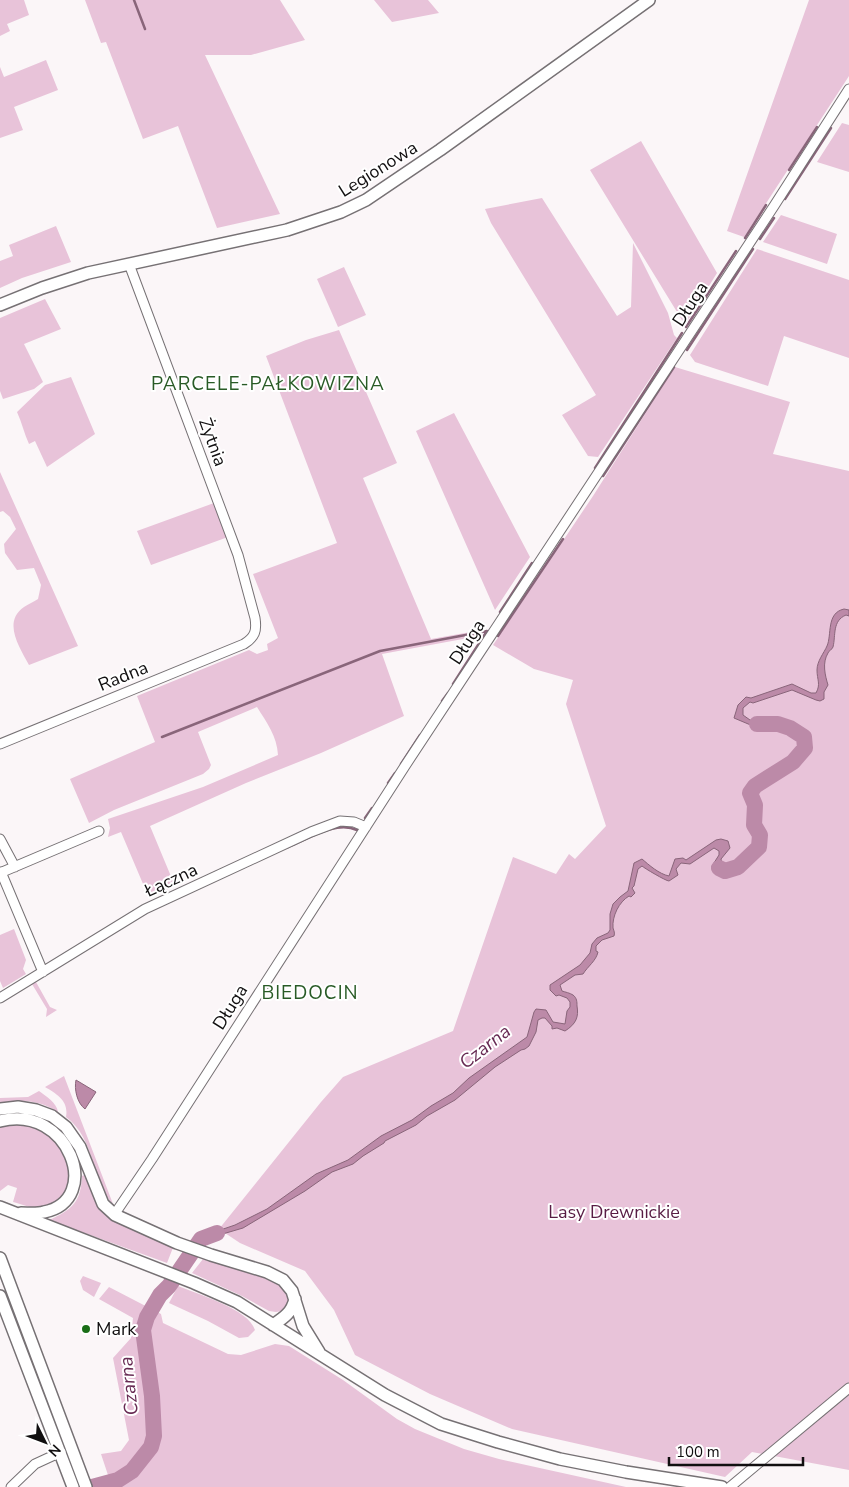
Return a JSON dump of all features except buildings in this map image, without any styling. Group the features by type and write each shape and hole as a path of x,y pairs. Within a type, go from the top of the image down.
{"main road":[{"name":"Legionowa","path":"0,305 42,288 88,273 287,230 341,212 366,200 448,145 649,0"},
{"path":"0,1109 30,1108 48,1114 62,1123 73,1134 80,1147 102,1204 114,1215 178,1243 276,1276 290,1288 303,1326 321,1356"},
{"path":"0,1121 27,1119 49,1128 67,1146 74,1168 75,1180 72,1190 61,1204 45,1212 14,1213"},
{"path":"0,1207 194,1283 236,1302 404,1406 456,1430 560,1459 626,1472 722,1487"},
{"path":"0,1258 78,1483"},
{"path":"0,1296 61,1452 78,1483"},
{"path":"274,1324 289,1313 293,1308 295,1299"}],"street":[{"name":"Długa","path":"114,1215 849,89"},
{"name":"Żytnia","path":"129,264 238,555 257,626 255,634"},
{"name":"Radna","path":"0,744 244,644 252,639 255,634"},
{"name":"Łączna","path":"0,998 145,909 310,832 340,821 354,822 366,827"},
{"path":"43,972 0,873 99,831"},
{"path":"0,839 15,867"},
{"path":"730,1487 849,1388"},
{"path":"11,1487 35,1464 61,1452"}],"green space":[{"path":"0,0 24,0 29,15 7,24 10,31 0,36"},
{"path":"85,0 280,0 305,40 251,55 205,55 280,214 217,228 178,126 143,139 106,42 101,43"},
{"path":"374,0 428,0 439,13 392,22"},
{"path":"809,0 849,0 849,76 744,237 727,231"},
{"path":"46,60 58,90 14,107 23,130 0,138 0,67 4,77"},
{"path":"842,123 849,125 849,172 817,162"},
{"path":"641,141 717,273 685,325 590,170"},
{"path":"542,198 617,316 631,307 633,243 668,313 674,335 677,338 598,457 588,456 562,415 596,395 491,223 485,209"},
{"path":"781,215 837,234 827,264 763,242"},
{"path":"56,226 71,262 22,278 0,288 0,261 13,256 9,245"},
{"path":"757,249 849,280 849,358 784,336 768,386 695,362 690,355"},
{"path":"344,267 366,315 338,327 317,279"},
{"path":"45,299 61,329 24,344 43,382 34,389 3,399 0,391 0,318"},
{"path":"339,330 397,463 363,478 431,639 482,630 479,636 382,654 404,716 150,826 175,886 149,898 121,832 108,837 110,828 108,819 203,787 278,755 274,736 257,707 198,732 211,765 203,774 114,810 89,823 70,779 155,742 137,696 249,650 257,654 268,650 267,644 278,638 253,574 337,543 266,356 306,340"},
{"name":"Lasy Drewnickie","path":"675,367 790,402 773,454 849,471 849,1470 752,1452 725,1477 512,1429 430,1394 355,1355 334,1310 305,1271 240,1243 219,1229 343,1077 453,1031 513,857 556,874 569,854 575,859 606,826 566,704 573,680 534,669 493,645 593,496"},
{"path":"71,377 95,434 47,467 35,441 29,444 17,412 45,385"},
{"path":"454,413 530,557 495,610 416,431"},
{"path":"0,472 78,646 29,665 15,635 14,620 24,607 38,599 41,585 34,568 17,570 5,553 4,544 16,529 10,517 3,511 0,512"},
{"path":"214,503 228,537 151,565 137,531"},
{"path":"14,929 26,960 23,969 26,974 3,988 0,981 0,935"},
{"path":"36,982 50,1007 57,1010 46,1017 47,1009 32,984"},
{"path":"64,1076 113,1204 101,1184 83,1137 76,1126 66,1117 64,1102 58,1095 45,1087"},
{"path":"39,1091 48,1097 58,1112 37,1103 15,1101 0,1103 0,1098 28,1097"},
{"path":"20,1124 47,1133 62,1148 69,1170 69,1181 66,1191 60,1199 51,1205 36,1208 13,1202 17,1188 8,1185 0,1191 0,1127"},
{"path":"86,1174 94,1196 174,1245 167,1263 49,1220 64,1213 74,1204 80,1192 82,1176"},
{"path":"210,1258 248,1270 277,1283 286,1291 288,1301 282,1311 269,1311 242,1296 192,1273 203,1259 208,1261"},
{"path":"83,1276 101,1283 94,1297 83,1290 80,1281"},
{"path":"178,1286 233,1309 251,1322 255,1330 248,1337 239,1338 169,1303"},
{"path":"109,1287 161,1314 163,1323 228,1354 241,1355 275,1344 289,1346 343,1380 397,1419 415,1429 464,1449 499,1459 626,1487 112,1487 101,1454 121,1451 129,1440 113,1358 131,1338 133,1318 99,1299"}],"shaded area":[{"path":"849,610 849,616 846,615 838,621 833,647 828,652 825,661 828,685 824,692 824,699 816,700 792,690 753,703 750,702 743,708 743,715 750,720 767,723 772,720 781,722 778,726 753,726 734,718 738,705 746,697 751,698 792,684 811,693 816,693 819,684 817,667 827,646 832,620 838,611"},
{"path":"716,840 728,841 730,848 721,859 722,865 733,865 737,862 739,871 717,875 712,866 719,855 719,851 714,848 690,864 681,863 676,869 678,875 669,881 642,866 638,869 632,888 635,893 622,902 615,914 613,923 614,936 602,940 596,946 597,955 583,974 575,975 560,985 562,991 573,995 577,1002 577,1017 569,1028 565,1031 557,1028 552,1029 552,1026 545,1018 538,1020 536,1032 529,1046 495,1067 455,1100 427,1116 416,1125 385,1141 353,1164 332,1172 305,1191 243,1228 209,1238 200,1243 195,1242 200,1237 235,1225 267,1209 316,1174 348,1160 381,1136 412,1120 453,1093 469,1078 527,1037 536,1009 546,1010 553,1022 565,1024 570,1002 567,998 559,995 556,996 550,990 550,985 580,965 590,953 592,944 597,938 608,933 613,904 628,891 634,863 642,859 658,871 669,876 675,859 683,858 686,860"},
{"path":"76,1080 96,1092 85,1109 77,1096"}],"waterway":[{"path":"134,0 145,29"},
{"path":"789,170 817,127"},
{"path":"785,199 831,128"},
{"path":"745,238 766,205"},
{"path":"760,239 774,218"},
{"path":"687,350 753,249"},
{"path":"686,327 736,251"},
{"path":"595,468 682,333"},
{"path":"603,476 674,367"},
{"path":"498,636 563,539"},
{"path":"500,612 532,563"},
{"path":"453,684 487,631"},
{"path":"162,737 380,651 487,631"},
{"path":"442,701 448,693"},
{"name":"Czarna","path":"719,868 725,871 738,867 759,847 760,835 754,825 755,805 750,793 755,786 793,762 805,748 804,737 790,728 778,724 757,724"},
{"path":"401,764 420,735"},
{"path":"388,783 395,773"},
{"path":"365,818 372,808"},
{"path":"288,847 331,829 340,827 357,830"},
{"name":"Czarna","path":"92,1487 118,1480 132,1471 151,1447 154,1436 152,1396 143,1330 147,1317 160,1295 169,1286 201,1239 217,1233"}],"place":[{"name":"Mark","path":"86,1329"}],"district":[{"name":"PARCELE-PAŁKOWIZNA","path":"268,384"},
{"name":"BIEDOCIN","path":"310,993"}]}
